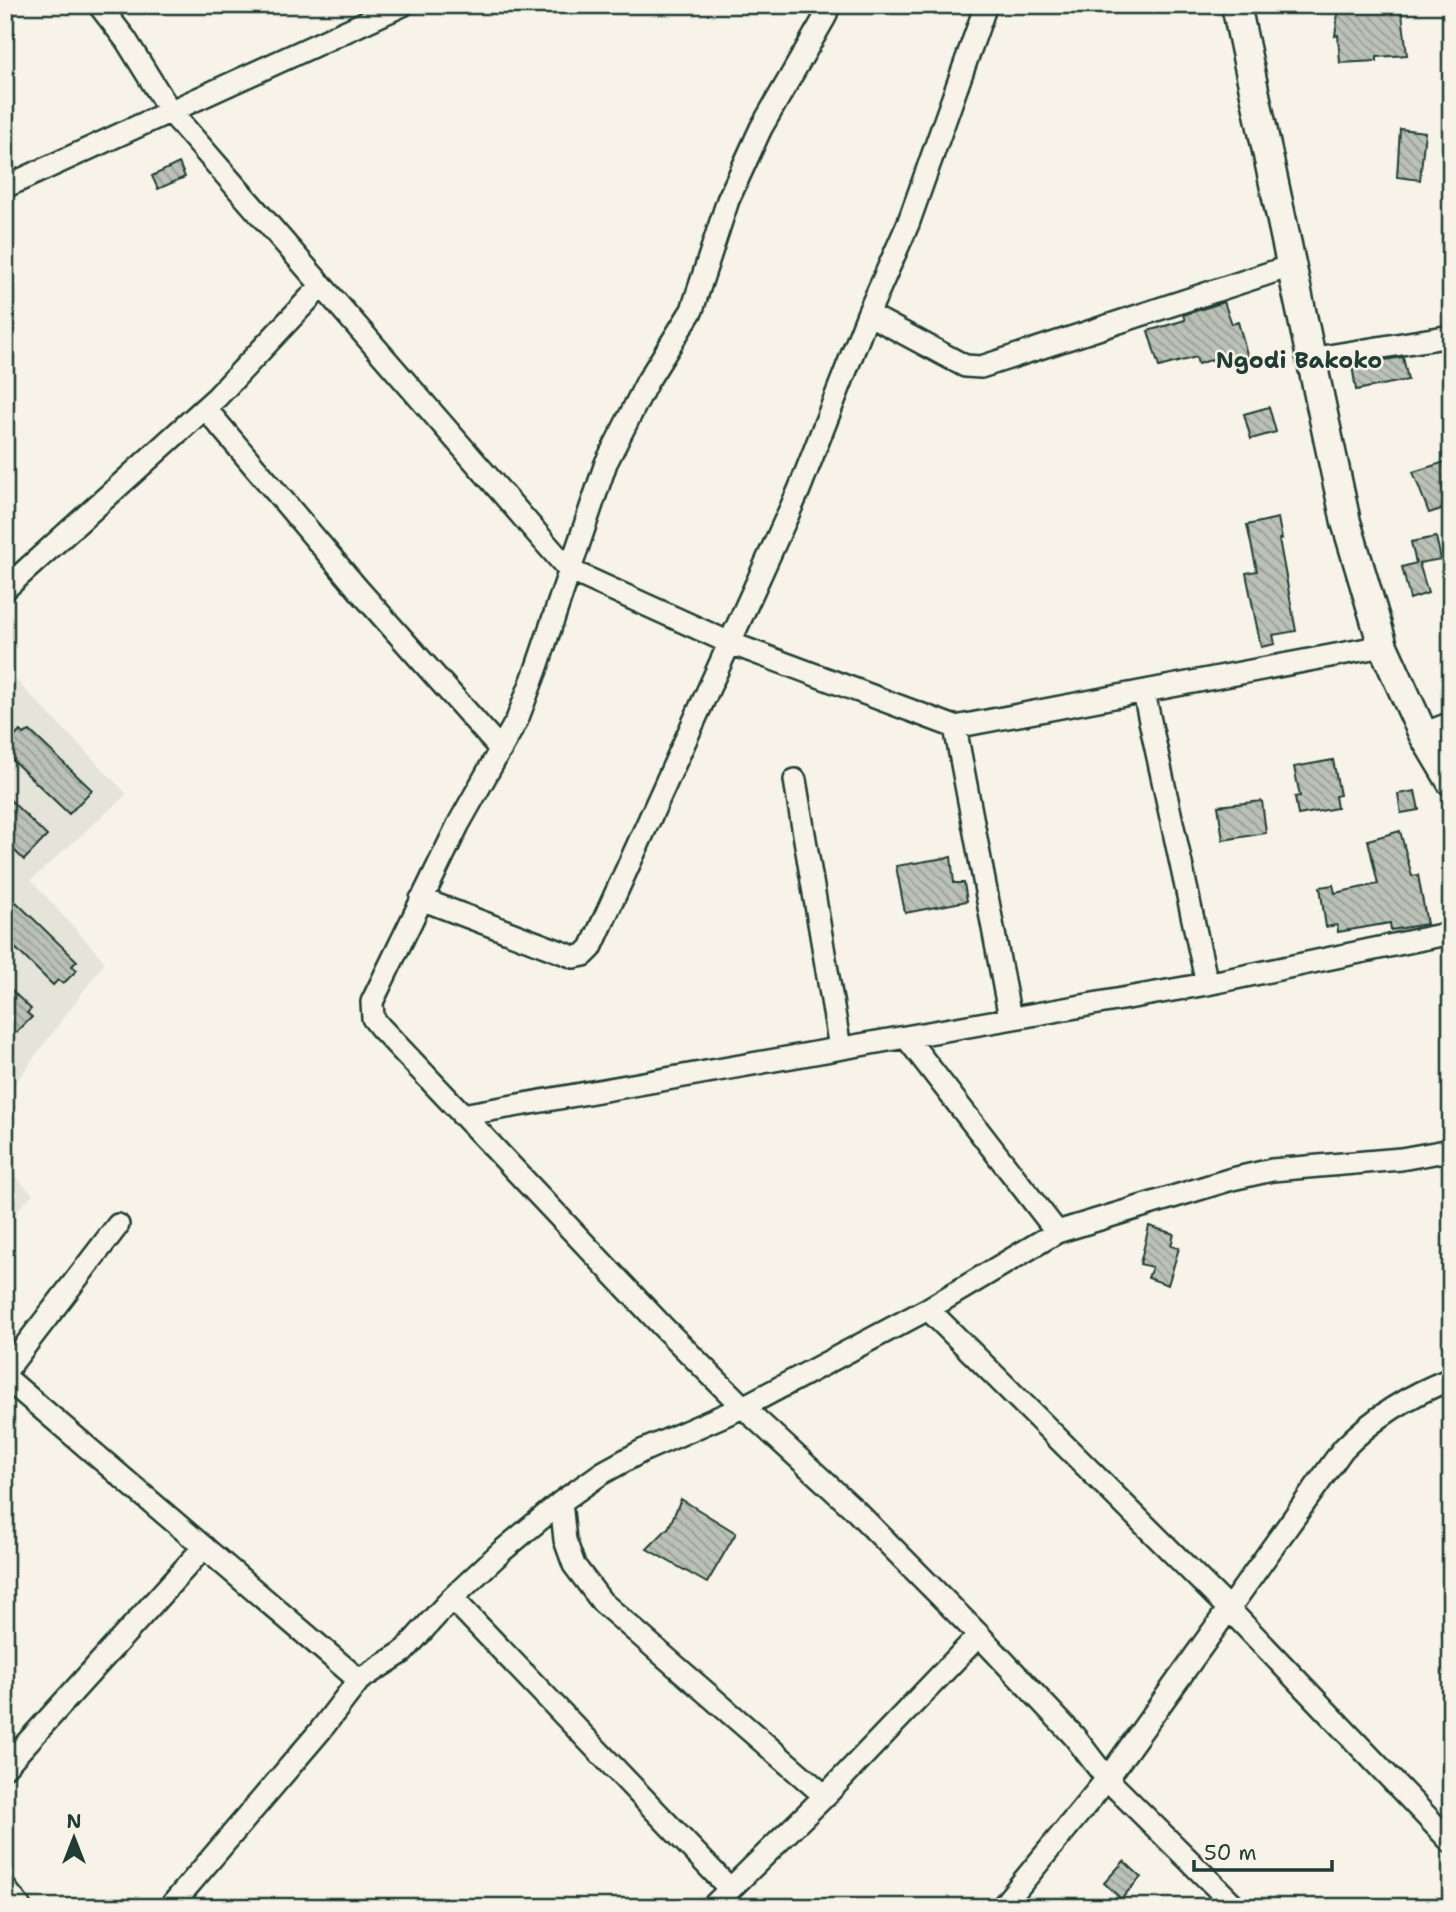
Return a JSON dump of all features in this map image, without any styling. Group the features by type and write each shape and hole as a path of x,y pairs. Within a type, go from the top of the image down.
{"main road":[{"path":"1236,5 1346,522 1383,646 1423,734 1451,781"}],"street":[{"path":"99,5 126,40 170,111 569,570 730,643 955,727 1383,646"},
{"path":"5,187 403,5"},
{"path":"830,5 761,128 728,200 692,310 646,383 606,463 517,720 458,825 372,1002 371,1010 380,1027 664,1328 743,1407 854,1509 979,1635 1074,1737 1107,1779 1236,1907"},
{"path":"421,899 573,957 584,955 591,948 799,490 868,314 908,224 986,5"},
{"path":"868,314 965,366 981,367 1291,266"},
{"path":"5,589 205,408 321,285"},
{"path":"1310,359 1451,336"},
{"path":"205,408 358,589 501,750"},
{"path":"1144,693 1207,984"},
{"path":"1423,734 1451,723"},
{"path":"955,727 1010,1018"},
{"path":"795,780 840,1048"},
{"path":"462,1115 1207,984 1451,933"},
{"path":"906,1037 1057,1232"},
{"path":"170,1907 320,1731 359,1680 403,1652 452,1598 502,1550 602,1473 642,1451 743,1407 928,1309 1057,1232 1231,1179 1272,1170 1401,1159 1451,1150"},
{"path":"118,1225 5,1374 359,1680"},
{"path":"928,1309 1229,1609 1451,1842"},
{"path":"1002,1907 1107,1779 1343,1449 1364,1428 1393,1406 1451,1379"},
{"path":"561,1502 565,1541 575,1566 602,1602 825,1796"},
{"path":"5,1767 204,1547"},
{"path":"452,1598 730,1889"},
{"path":"712,1907 825,1796 979,1635"},
{"path":"5,1888 20,1907"}],"shaded area":[{"path":"5,669 127,794 31,880 105,962 5,1097"},
{"path":"5,1167 33,1194 5,1223"}],"building":[{"path":"1339,5 1401,5 1407,55 1377,57 1377,61 1340,63 1338,35 1335,36"},
{"path":"1400,129 1425,132 1420,180 1397,177"},
{"path":"179,163 185,177 158,189 152,176"},
{"path":"1224,302 1232,324 1238,322 1249,361 1225,367 1223,356 1198,364 1196,357 1159,367 1148,331 1185,320 1183,315"},
{"path":"1403,357 1408,380 1356,390 1352,365"},
{"path":"1269,407 1276,432 1251,439 1244,414"},
{"path":"1451,460 1451,506 1429,513 1413,472"},
{"path":"1278,518 1282,539 1279,539 1296,631 1273,635 1275,644 1261,647 1246,573 1257,571 1247,525"},
{"path":"1436,537 1441,559 1419,563 1428,593 1410,599 1402,567 1416,563 1411,542"},
{"path":"20,731 23,734 30,731 92,790 69,814 7,755 12,750 7,745"},
{"path":"1333,760 1340,795 1335,796 1337,808 1298,815 1295,797 1300,796 1294,767"},
{"path":"1415,791 1419,810 1401,813 1398,794"},
{"path":"5,795 47,836 24,860 5,841"},
{"path":"1262,801 1266,833 1223,840 1218,806"},
{"path":"1400,831 1412,876 1418,875 1427,924 1391,930 1390,923 1338,932 1337,925 1326,927 1320,887 1333,885 1335,893 1378,884 1368,840"},
{"path":"951,857 954,883 964,883 967,901 905,913 896,866"},
{"path":"15,901 77,961 72,966 77,970 63,984 58,980 53,985 5,938 5,911"},
{"path":"5,984 31,1009 27,1013 32,1017 17,1032 5,1032"},
{"path":"1149,1226 1174,1234 1171,1246 1179,1248 1168,1285 1148,1278 1152,1267 1140,1264"},
{"path":"681,1499 736,1533 707,1583 647,1549 669,1527"},
{"path":"1124,1861 1141,1877 1121,1899 1104,1883"}],"district":[{"name":"Ngodi Bakoko","path":"1299,360"}]}
